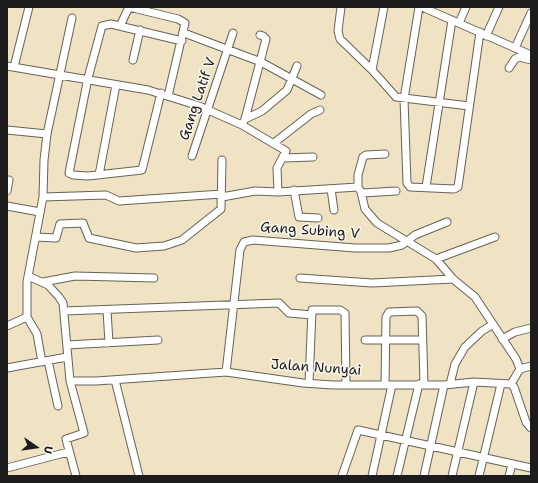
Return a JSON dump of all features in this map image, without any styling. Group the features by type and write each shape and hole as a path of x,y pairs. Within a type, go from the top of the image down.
{"street":[{"path":"29,7 11,66 59,75 88,78 164,95 244,122 286,151 277,170 278,192"},
{"path":"341,7 338,36 372,70 396,97 404,100 439,102 469,106"},
{"path":"372,70 384,7"},
{"path":"459,23 466,7"},
{"path":"499,7 483,34 469,106 458,187 454,189 412,187 407,183 404,100 426,8 483,34 531,55"},
{"path":"120,26 127,8 136,8 185,23 182,41 142,170 88,176 73,175 68,170 88,78 102,26 107,24 120,26 182,41"},
{"path":"515,48 531,13"},
{"path":"58,406 37,334 27,317 28,276 44,197 44,160 47,134 72,18"},
{"path":"426,187 452,20"},
{"path":"133,60 140,30"},
{"name":"Gang Latif V","path":"184,33 261,62 321,95"},
{"name":"Gang Latif V","path":"192,156 209,111 233,33"},
{"path":"244,122 266,39 264,36 260,35"},
{"path":"509,68 515,59 519,57 531,60"},
{"path":"244,122 262,111 287,90 297,66"},
{"path":"99,175 110,108 116,85"},
{"path":"274,143 311,114 320,110"},
{"path":"7,130 47,134"},
{"path":"385,154 366,155 363,157 358,175 365,209 377,223 436,259 453,279 475,297 492,325 518,361 520,369 512,384 529,423"},
{"path":"283,158 313,157"},
{"path":"36,237 55,238 57,237 60,224 84,223 87,235 93,240 136,248 164,246 182,240 221,209 222,160"},
{"path":"7,191 9,180"},
{"path":"44,197 105,194 119,201 222,195 256,191 278,192 331,189 396,191"},
{"path":"331,189 334,210"},
{"path":"294,190 299,217 318,218"},
{"path":"7,206 40,212"},
{"path":"408,241 415,235 447,222"},
{"path":"436,259 495,237"},
{"name":"Gang Subing V","path":"226,372 235,305 240,250 244,242 253,240 355,248 389,248 408,241"},
{"path":"28,276 43,282 59,297 64,311 70,381 84,433 66,438 68,452 71,454 76,476"},
{"path":"43,282 75,276 154,278"},
{"path":"300,278 372,282 453,279"},
{"path":"64,311 279,303 289,313 297,315 312,315"},
{"path":"107,310 108,343"},
{"path":"309,383 312,310 340,310 345,313 346,385"},
{"path":"372,476 382,436 388,385 386,340 387,313 417,311 422,316 421,384 397,476"},
{"path":"7,326 27,317"},
{"path":"424,476 447,384 455,364 465,347 482,331 492,325"},
{"path":"502,339 515,332 531,328"},
{"path":"67,345 158,340"},
{"path":"365,340 422,340"},
{"path":"7,368 67,357"},
{"path":"520,369 531,366"},
{"name":"Jalan Nunyai","path":"70,381 115,380 226,372 309,383 346,385 447,384 474,382 512,384"},
{"path":"115,380 139,476"},
{"path":"452,476 474,382"},
{"path":"479,476 501,384"},
{"path":"342,476 357,430 531,468"},
{"path":"7,468 68,452"},
{"path":"509,476 512,464"}]}
